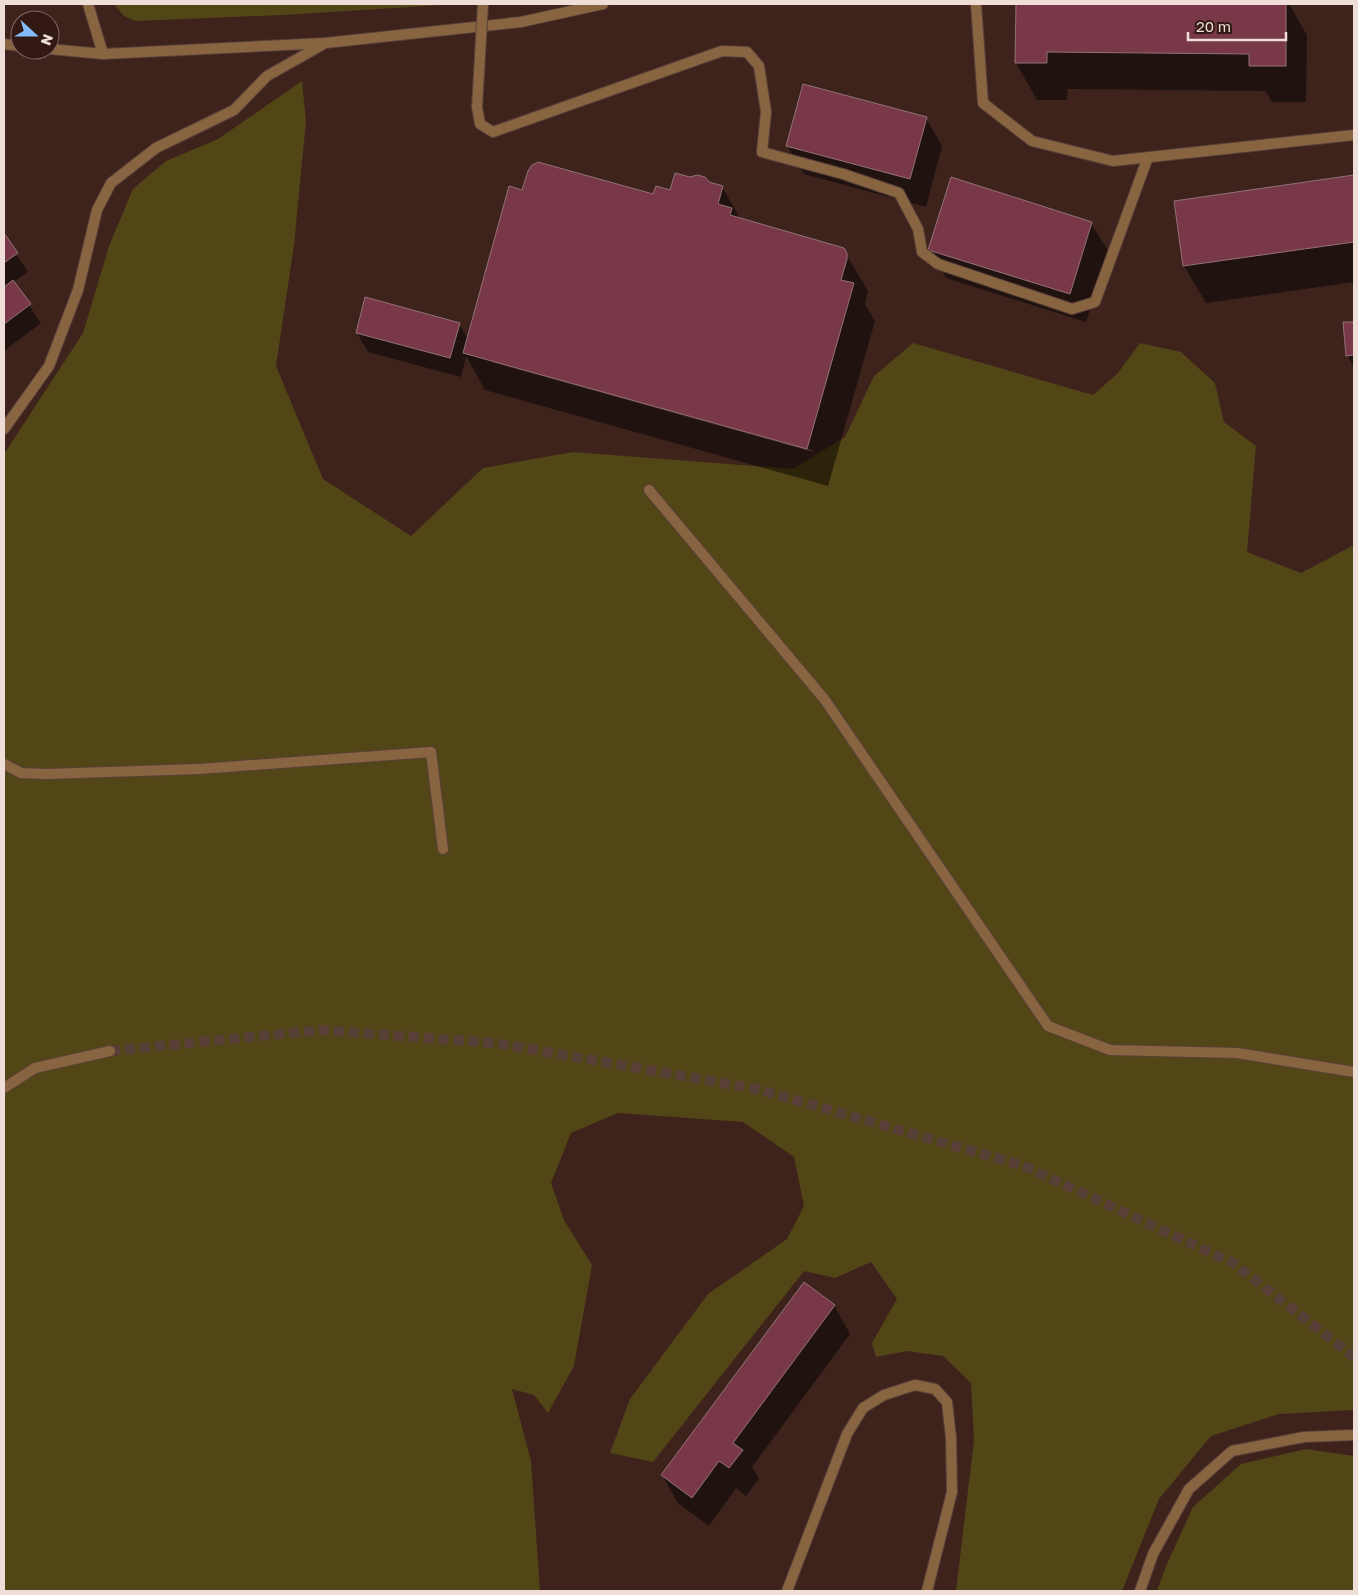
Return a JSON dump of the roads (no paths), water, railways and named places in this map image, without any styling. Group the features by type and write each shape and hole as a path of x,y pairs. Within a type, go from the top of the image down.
{"street":[{"path":"88,4 103,54"},
{"path":"483,4 477,107 480,124 493,132 722,51 747,52 759,66 766,112 762,152 843,174 899,193 918,229 922,252 938,264 1072,309 1094,302 1148,157"},
{"path":"60,50 103,54 325,43 521,22 603,4"},
{"path":"976,4 983,103 1032,141 1113,161 1354,135"},
{"path":"4,429 49,366 78,290 97,210 111,183 156,148 234,110 267,76 325,43"},
{"path":"649,490 824,700 1048,1026 1110,1050 1237,1053 1354,1072"},
{"path":"4,764 22,772 46,774 200,769 431,752 443,849"},
{"path":"4,1088 35,1068 110,1051"},
{"path":"787,1591 847,1434 863,1408 884,1395 915,1386 935,1389 947,1402 951,1438 952,1492 927,1591"},
{"path":"1140,1591 1153,1554 1189,1489 1232,1451 1304,1437 1354,1435"}],"tunnel":[{"path":"110,1051 321,1030 495,1043 757,1089 1024,1166 1233,1263 1354,1357"}]}
